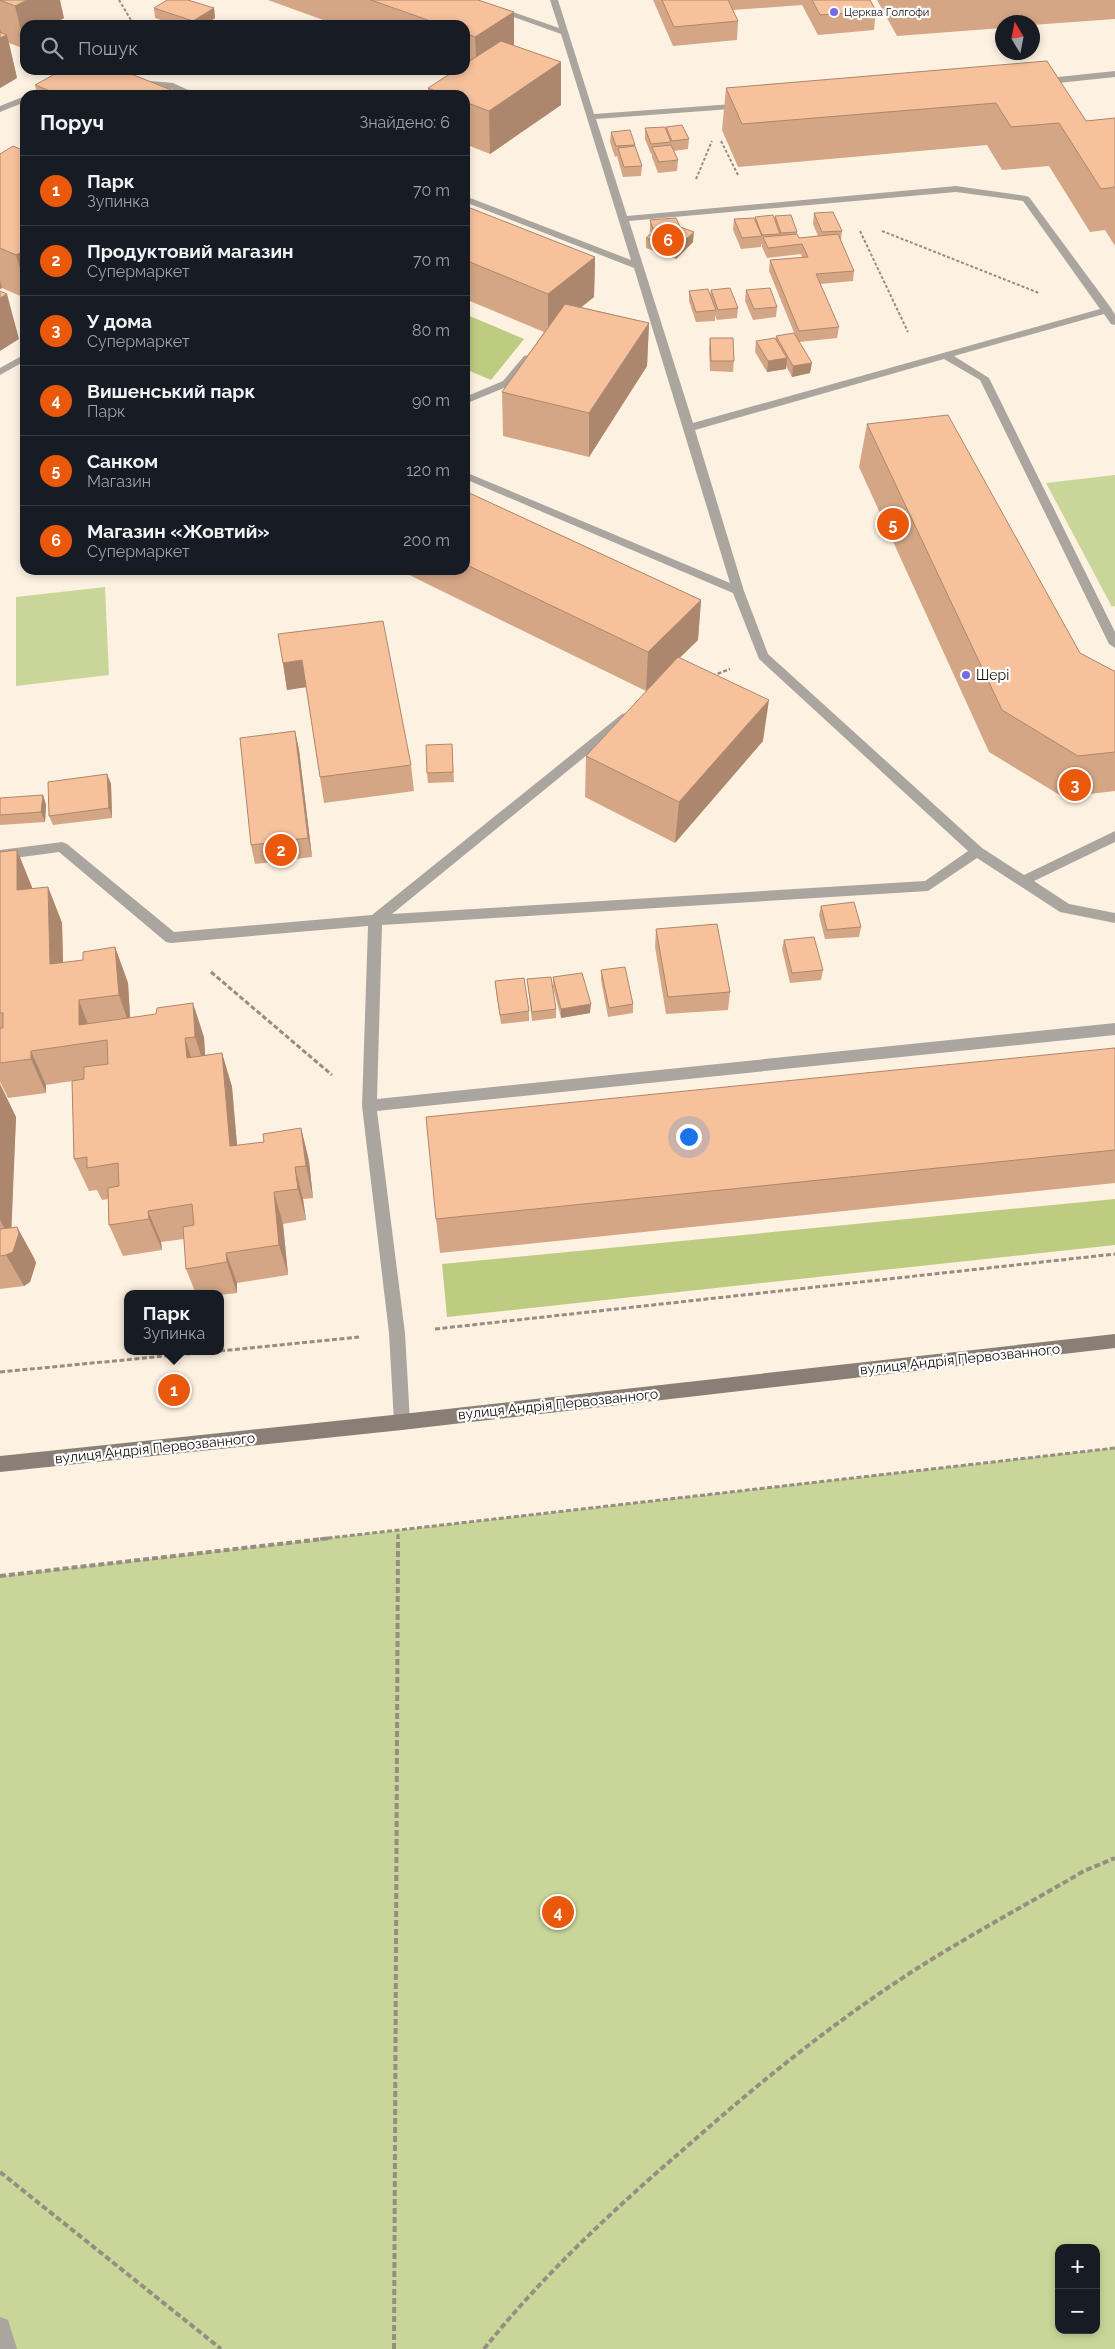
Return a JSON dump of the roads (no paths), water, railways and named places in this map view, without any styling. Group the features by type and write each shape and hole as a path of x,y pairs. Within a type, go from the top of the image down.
{"street":[{"path":"470,0 565,33"},
{"path":"554,0 638,266 652,328 689,428 738,591 763,656 977,850 1066,908 1115,918"},
{"path":"1025,84 1115,74"},
{"path":"130,82 173,86 183,90"},
{"path":"0,108 20,101"},
{"path":"591,117 754,104"},
{"path":"623,219 956,189 1026,199 1115,322"},
{"path":"470,201 638,266"},
{"path":"689,428 1107,310"},
{"path":"470,399 507,383 538,346"},
{"path":"944,355 984,378 1115,644"},
{"path":"0,372 20,360"},
{"path":"470,476 738,591"},
{"path":"402,1422 397,1333 369,1106 375,920 638,707"},
{"path":"1023,881 1115,836"},
{"path":"0,855 62,847 171,938 375,920 928,886 977,850"},
{"path":"369,1106 1115,1029"},
{"name":"вулиця Андрія Первозванного","path":"0,1464 402,1422 1115,1341"},
{"path":"0,2328 6,2349"}],"place":[{"name":"Церква Голгофи","path":"834,12"},
{"name":"Магазин «Жовтий»","path":"668,240"},
{"name":"Санком","path":"893,524"},
{"name":"Шері","path":"966,675"},
{"name":"У дома","path":"1075,785"},
{"name":"Продуктовий магазин","path":"281,850"},
{"name":"Парк","path":"174,1390"},
{"name":"Вишенський парк","path":"558,1912"}]}
